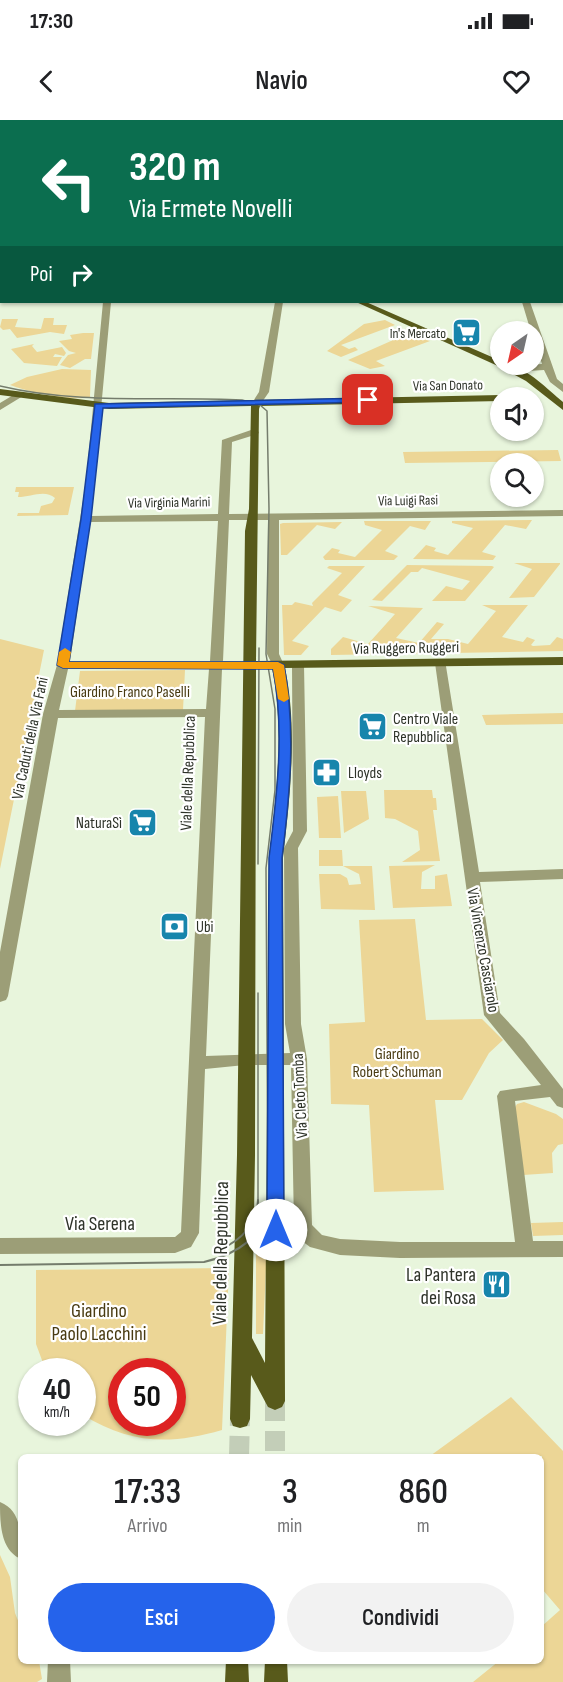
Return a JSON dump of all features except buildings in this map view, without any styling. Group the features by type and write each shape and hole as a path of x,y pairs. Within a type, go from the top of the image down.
{"main road":[{"path":"362,303 490,359"},
{"path":"522,375 558,397 563,407"},
{"name":"Via San Donato","path":"0,392 99,405 490,398"},
{"name":"Viale della Repubblica","path":"240,1419 249,665 254,409 256,403"},
{"name":"Via Ruggero Ruggeri","path":"249,665 563,661"},
{"name":"Viale della Repubblica","path":"242,1340 275,1401 276,858 283,797 285,738 284,694 278,665"},
{"path":"237,1664 237,1682"},
{"path":"276,1664 276,1682"}],"street":[{"name":"Via Caduti della Via Fani","path":"0,996 50,714 63,665 86,519 99,405 107,303"},
{"path":"256,403 264,392 279,303"},
{"path":"526,303 553,380 563,389"},
{"path":"544,367 548,367"},
{"path":"0,407 18,396"},
{"name":"Viale della Repubblica","path":"191,1229 212,713 227,440 254,432"},
{"name":"Via Luigi Rasi","path":"252,516 563,513"},
{"name":"Via Virginia Marini","path":"86,519 252,516"},
{"name":"Viale della Repubblica","path":"274,516 273,654 278,665"},
{"name":"Via Vincenzo Casciarolo","path":"441,663 492,1015 519,1043 558,1096"},
{"path":"63,665 249,665"},
{"name":"Via Cleto Tomba","path":"298,665 300,831 291,848 293,1024 298,1059 303,1226 309,1236 340,1247 400,1250 563,1249"},
{"path":"50,714 212,713"},
{"path":"472,877 563,874"},
{"path":"198,1063 245,1059 298,1059"},
{"name":"Via Vincenzo Casciarolo","path":"525,1249 506,1096 558,1096"},
{"name":"Via Serena","path":"0,1246 175,1245 187,1240 191,1229"},
{"path":"0,1512 18,1543"},
{"path":"59,1664 59,1682"}],"green space":[{"path":"44,318 54,318 53,325 67,325 64,334 50,332 17,338 10,329 3,330 0,327 2,319 18,319 15,327 41,329"},
{"path":"385,320 395,325 341,345 349,349 355,347 358,350 341,357 327,351 364,324"},
{"path":"94,333 91,359 85,359 70,368 60,365 68,355 76,353 69,351 59,341 72,339 70,335"},
{"path":"417,335 430,341 376,361 385,366 370,369 348,360 400,337"},
{"path":"34,344 32,346 37,352 62,347 66,353 64,356 55,354 53,357 62,357 57,366 24,363 11,349"},
{"path":"62,369 91,370 90,397 61,397 10,385 27,377"},
{"path":"558,450 561,461 544,461 544,453 490,453 490,462 405,463 403,452"},
{"path":"16,487 74,487 68,515 17,516 18,513 39,513 41,506 52,503 55,498 47,494 18,497 19,492 15,492"},
{"path":"532,520 526,529 505,525 482,552 496,556 493,560 413,559 426,545 436,548 434,551 448,555 473,528 452,523 452,521"},
{"path":"364,521 431,521 425,530 410,526 385,551 398,556 394,560 325,560 323,557 332,548 340,550 338,553 355,557 382,530 365,525"},
{"path":"342,522 335,529 317,525 287,555 281,555 280,524"},
{"path":"514,563 560,564 534,597 509,598 532,569"},
{"path":"407,565 494,567 465,601 432,601 446,586 462,590 470,581 422,568 418,572 411,572 382,601 372,600"},
{"path":"329,566 365,566 338,595 352,600 341,612 325,607 292,641 309,646 301,655 284,655 282,605 292,605 295,602 313,606 312,603 342,573 327,568"},
{"path":"482,605 528,605 502,637 523,642 527,637 535,640 531,645 533,646 550,645 557,637 563,639 563,651 331,655 331,649 343,637 368,644 395,614 368,606 423,608 396,638 419,643 437,622 444,624 431,639 448,639 468,644 496,611"},
{"path":"0,639 44,650 0,869"},
{"name":"Giardino Franco Paselli","path":"185,670 183,710 75,711 80,671"},
{"path":"563,713 563,724 486,725 482,715"},
{"path":"384,790 432,790 433,798 436,798 437,810 433,810 440,861 402,862 420,850 418,831 395,819 385,818"},
{"path":"341,791 366,791 369,819 344,833"},
{"path":"338,796 341,838 319,838 317,797"},
{"path":"319,850 342,850 343,866 319,866"},
{"path":"435,865 422,872 421,889 435,889 435,876 447,874 452,906 393,908 389,866"},
{"path":"343,866 372,866 375,910 321,909 319,874 340,874 347,878 349,885 361,884 359,874"},
{"name":"Giardino Robert Schuman","path":"415,919 426,1020 482,1019 503,1040 489,1053 462,1100 435,1100 444,1190 374,1192 369,1105 331,1104 329,1024 365,1022 359,920"},
{"path":"524,1102 563,1119 563,1144 558,1145 552,1153 553,1173 523,1175 513,1111 517,1104"},
{"path":"563,1222 563,1235 533,1236 531,1223"},
{"path":"268,1225 263,1334 256,1334 256,1240"},
{"name":"Giardino Paolo Lacchini","path":"229,1268 222,1430 185,1438 151,1439 134,1436 186,1436 186,1358 108,1358 108,1428 96,1423 96,1358 41,1358 36,1344 36,1270"},
{"path":"511,1397 563,1451 563,1682 473,1682 495,1664 544,1664 544,1624 560,1610 544,1591 544,1454 433,1454"},
{"path":"0,1555 10,1577 18,1620 18,1664 40,1664 42,1679 37,1682 0,1682"}],"tunnel":[{"path":"275,1401 275,1454"},
{"path":"239,1454 240,1419"}],"tram line":[{"path":"0,386 30,392 90,398 242,400 260,405 267,411 269,509 266,654 275,709 275,790 266,868 268,1200"},
{"path":"258,864 259,648"},
{"path":"258,993 258,1200"},
{"path":"221,1249 235,1241 252,1224 258,1200"},
{"path":"0,1265 204,1262 216,1259 248,1242 262,1224 267,1213 268,1200"}],"slow traffic":[{"path":"65,652 63,665 278,665 284,699"}],"place":[{"name":"In's Mercato","path":"467,333"},
{"name":"Centro Viale Repubblica","path":"372,727"},
{"name":"Lloyds","path":"327,772"},
{"name":"NaturaSì","path":"143,822"},
{"name":"Ubi","path":"175,926"},
{"name":"La Pantera dei Rosa","path":"497,1285"}],"route":[{"path":"276,1230 276,858 283,797 285,738 284,694 278,665 63,665 86,519 99,405 368,400"}]}
